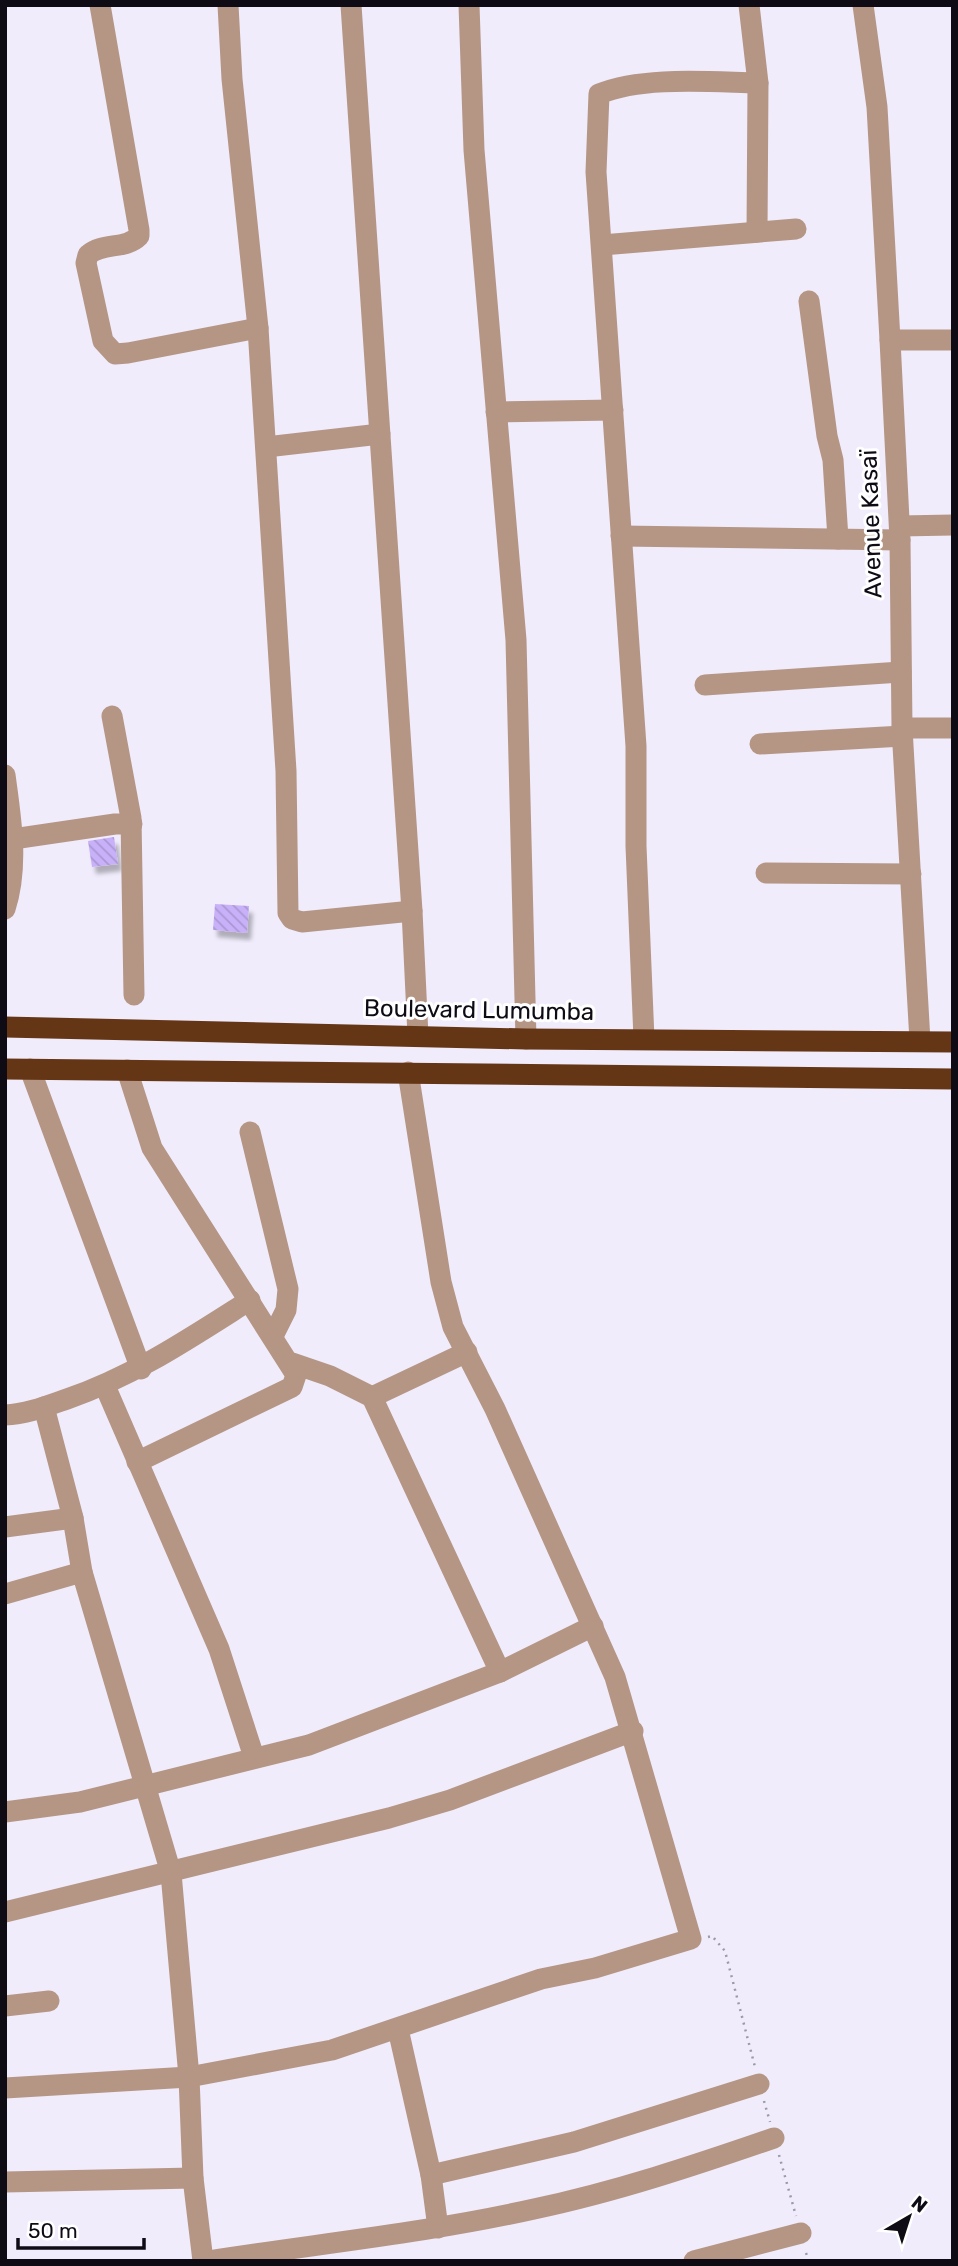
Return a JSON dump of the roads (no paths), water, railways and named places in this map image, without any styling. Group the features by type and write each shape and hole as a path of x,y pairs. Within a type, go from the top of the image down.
{"highway":[{"name":"Boulevard Lumumba","path":"5,1027 526,1038 953,1042"},
{"path":"5,1069 953,1079"}],"street":[{"path":"100,5 139,230 139,236 129,244 99,248 88,255 86,263 103,341 115,354 128,353 258,328"},
{"path":"228,5 232,79 258,328 266,447 286,771 288,913 292,919 302,922 412,911"},
{"path":"351,5 412,911 418,1036"},
{"path":"469,5 474,150 516,640 526,1038"},
{"path":"749,5 758,83 757,232"},
{"name":"Avenue Kasaï","path":"863,5 877,107 890,340 900,533 902,732 920,1041"},
{"path":"644,1039 636,846 636,746 596,172 599,94 611,89 680,82 758,83"},
{"path":"602,245 796,229"},
{"path":"809,300 827,436 834,460 838,539"},
{"path":"890,340 953,340"},
{"path":"496,412 613,410"},
{"path":"266,447 380,434"},
{"path":"621,536 838,539 953,525"},
{"path":"705,685 901,672"},
{"path":"112,716 132,824 134,995"},
{"path":"760,744 953,728"},
{"path":"5,775 13,839 5,909"},
{"path":"13,839 114,824 132,824"},
{"path":"766,873 911,874"},
{"path":"30,1069 141,1369"},
{"path":"127,1070 152,1147 292,1363 296,1375 292,1387 136,1462"},
{"path":"5,2088 189,2077 332,2050 541,1979 595,1968 691,1939 633,1731 615,1677 467,1352 453,1327 440,1282 408,1072"},
{"path":"250,1132 288,1289 286,1310 273,1336"},
{"path":"5,1415 44,1407 105,1386 141,1369 250,1300"},
{"path":"372,1396 467,1352"},
{"path":"292,1363 330,1376 372,1396 500,1672"},
{"path":"105,1386 219,1649 254,1757"},
{"path":"44,1407 73,1518 82,1572 148,1786 171,1873 189,2077 193,2178 205,2261 438,2228 536,2209 691,2167 774,2138"},
{"path":"5,1527 73,1518"},
{"path":"5,1594 82,1572"},
{"path":"5,1812 80,1802 309,1745 500,1672 593,1626"},
{"path":"5,1912 171,1873 450,1800 633,1731"},
{"path":"5,2006 49,2001"},
{"path":"398,2029 431,2175 438,2228"},
{"path":"431,2175 574,2142 759,2084"},
{"path":"5,2182 193,2178"},
{"path":"694,2261 801,2233"}]}
